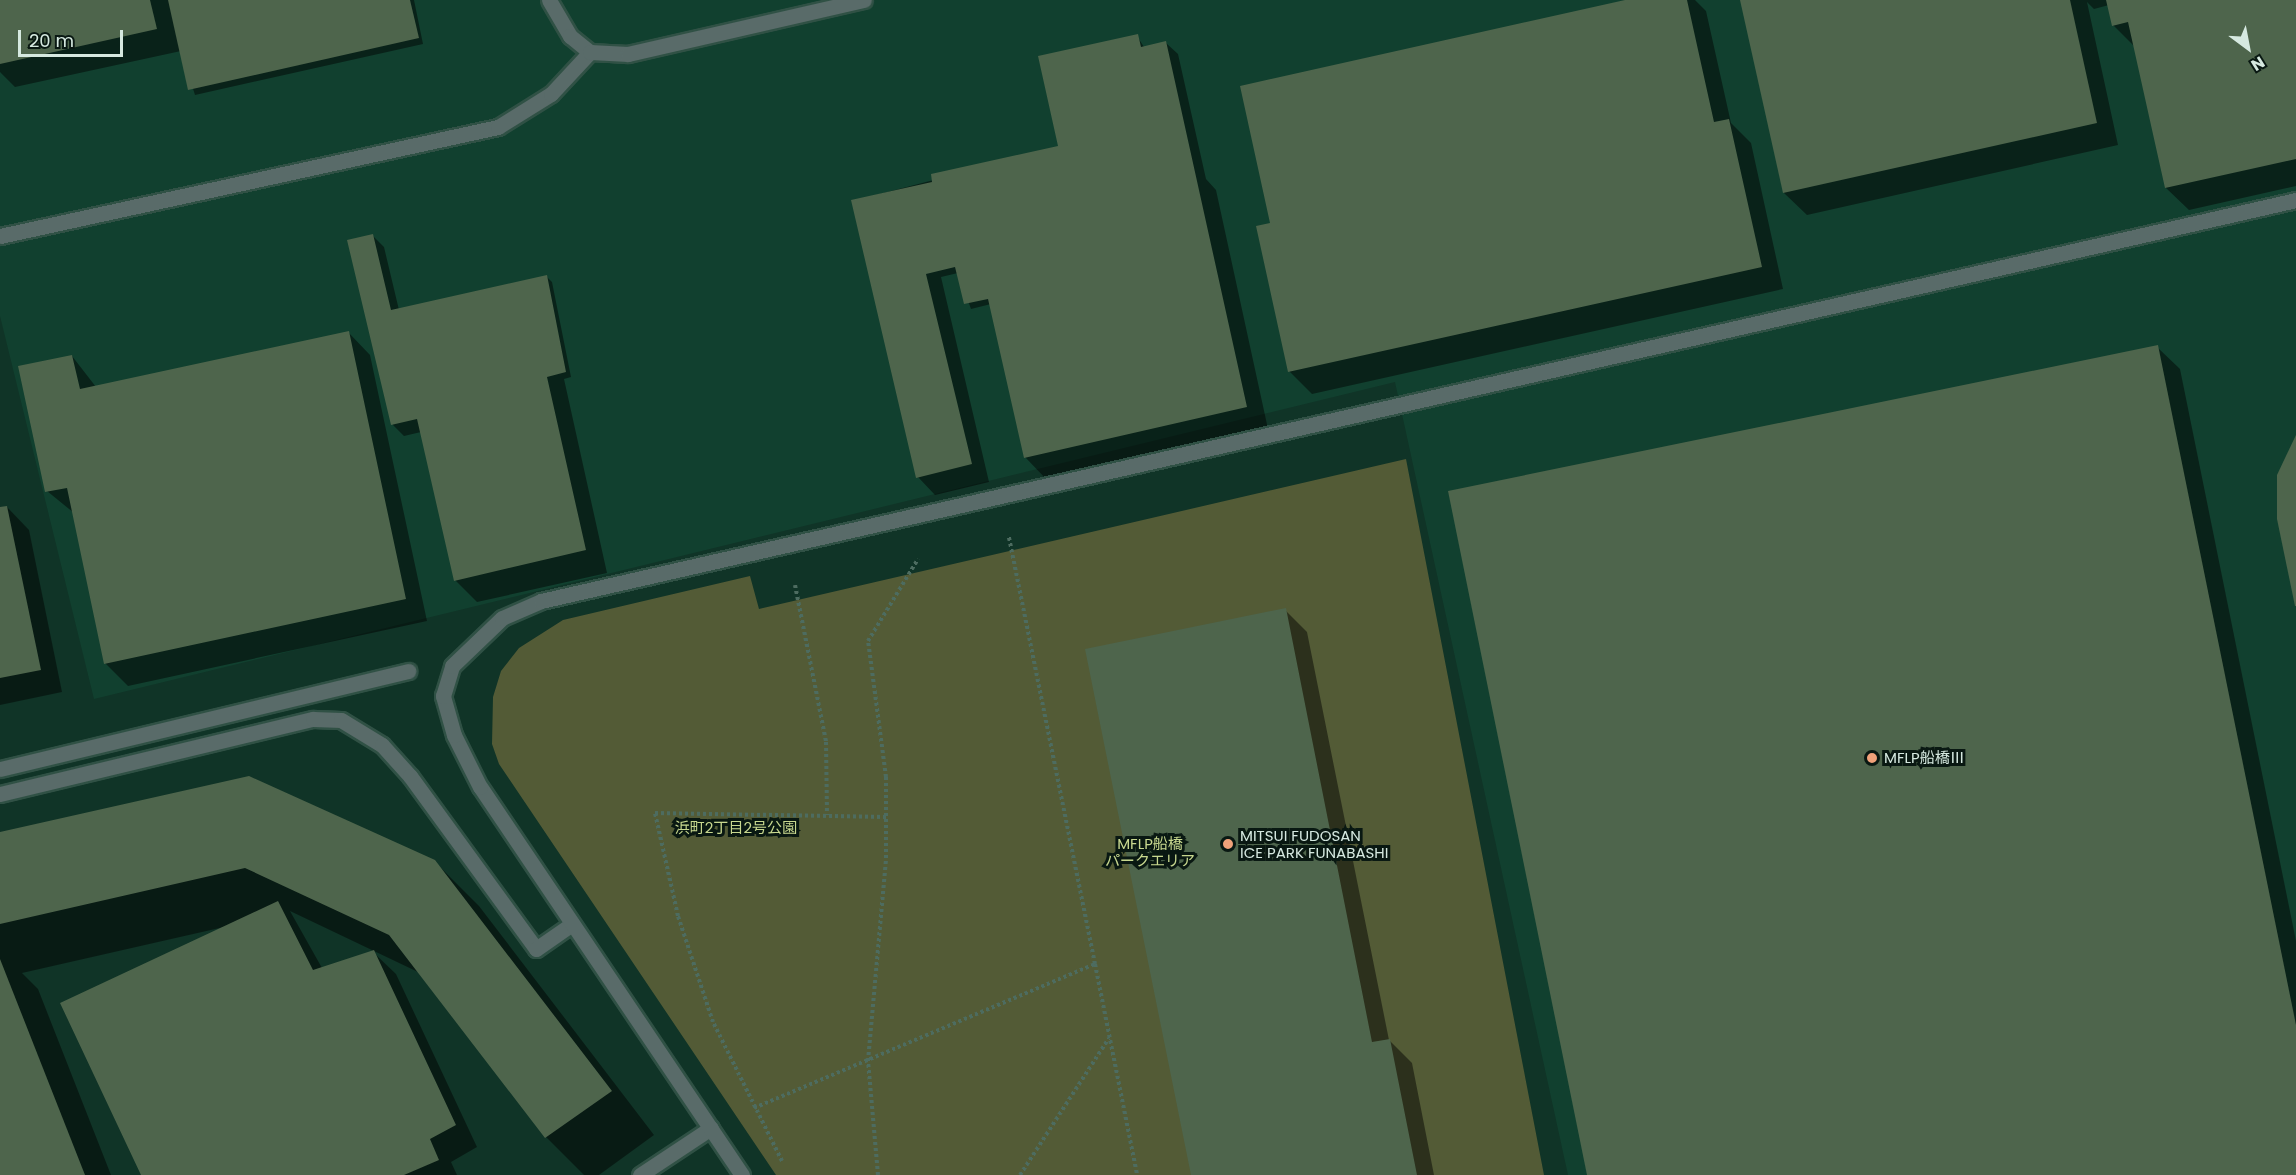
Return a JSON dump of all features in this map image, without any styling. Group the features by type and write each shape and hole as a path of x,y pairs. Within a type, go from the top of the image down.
{"street":[{"path":"549,0 570,36 590,52 628,54 864,0"},
{"path":"0,236 498,127 551,94 590,52"},
{"path":"742,1175 480,787 454,735 443,696 452,666 474,640 502,618 541,601 2296,200"},
{"path":"0,769 408,671"},
{"path":"0,794 313,719 341,720 382,745 410,777 536,949 572,924"},
{"path":"640,1175 711,1128"}],"path":[{"path":"1009,537 1137,1175"},
{"path":"878,1175 868,1061 887,817 884,737 868,641 918,559"},
{"path":"795,585 826,742 827,815"},
{"path":"782,1161 754,1108 701,988 655,813 887,817"},
{"path":"754,1108 1095,964"},
{"path":"1020,1175 1109,1038"}],"shaded area":[{"path":"0,0 2296,0 2296,1175 1568,1175 1395,382 94,699 0,316"}],"green space":[{"name":"MFLP船橋 パークエリア","path":"1406,459 1544,1175 776,1175 499,764 492,744 493,697 501,671 519,648 563,620 750,576 759,609"}],"building":[{"path":"0,0 150,0 157,29 0,64"},
{"path":"168,0 410,0 419,38 188,90"},
{"path":"1625,0 1687,0 1714,122 1729,119 1762,267 1288,372 1256,226 1270,223 1240,86"},
{"path":"1740,0 2070,0 2097,123 1783,193"},
{"path":"2106,0 2296,0 2296,159 2165,188 2128,22 2112,26"},
{"path":"1138,34 1141,47 1166,41 1247,407 1024,458 988,299 964,304 955,267 926,274 972,464 916,478 851,200 932,182 931,174 1058,146 1038,56"},
{"path":"373,234 391,310 547,275 566,372 547,377 586,550 454,581 417,419 391,425 347,240"},
{"path":"349,331 406,599 104,664 67,488 45,492 18,366 72,355 80,389"},
{"name":"MFLP船橋Ⅲ","path":"2158,345 2296,1025 2296,1175 1587,1175 1448,491"},
{"path":"2296,435 2295,606 2277,519 2277,475"},
{"path":"7,506 41,670 0,678 0,507"},
{"name":"MITSUI FUDOSAN ICE PARK FUNABASHI","path":"1286,608 1372,1042 1390,1039 1417,1175 1191,1175 1085,649"},
{"path":"249,776 435,860 612,1091 545,1138 389,935 245,868 0,924 0,832"},
{"path":"278,901 313,970 374,950 456,1125 430,1139 439,1160 404,1175 141,1175 60,1003"},
{"path":"0,959 85,1175 0,1175"}],"place":[{"name":"MFLP船橋Ⅲ","path":"1872,758"},
{"name":"MITSUI FUDOSAN ICE PARK FUNABASHI","path":"1228,844"}],"park label":[{"name":"浜町2丁目2号公園","path":"736,828"}]}
